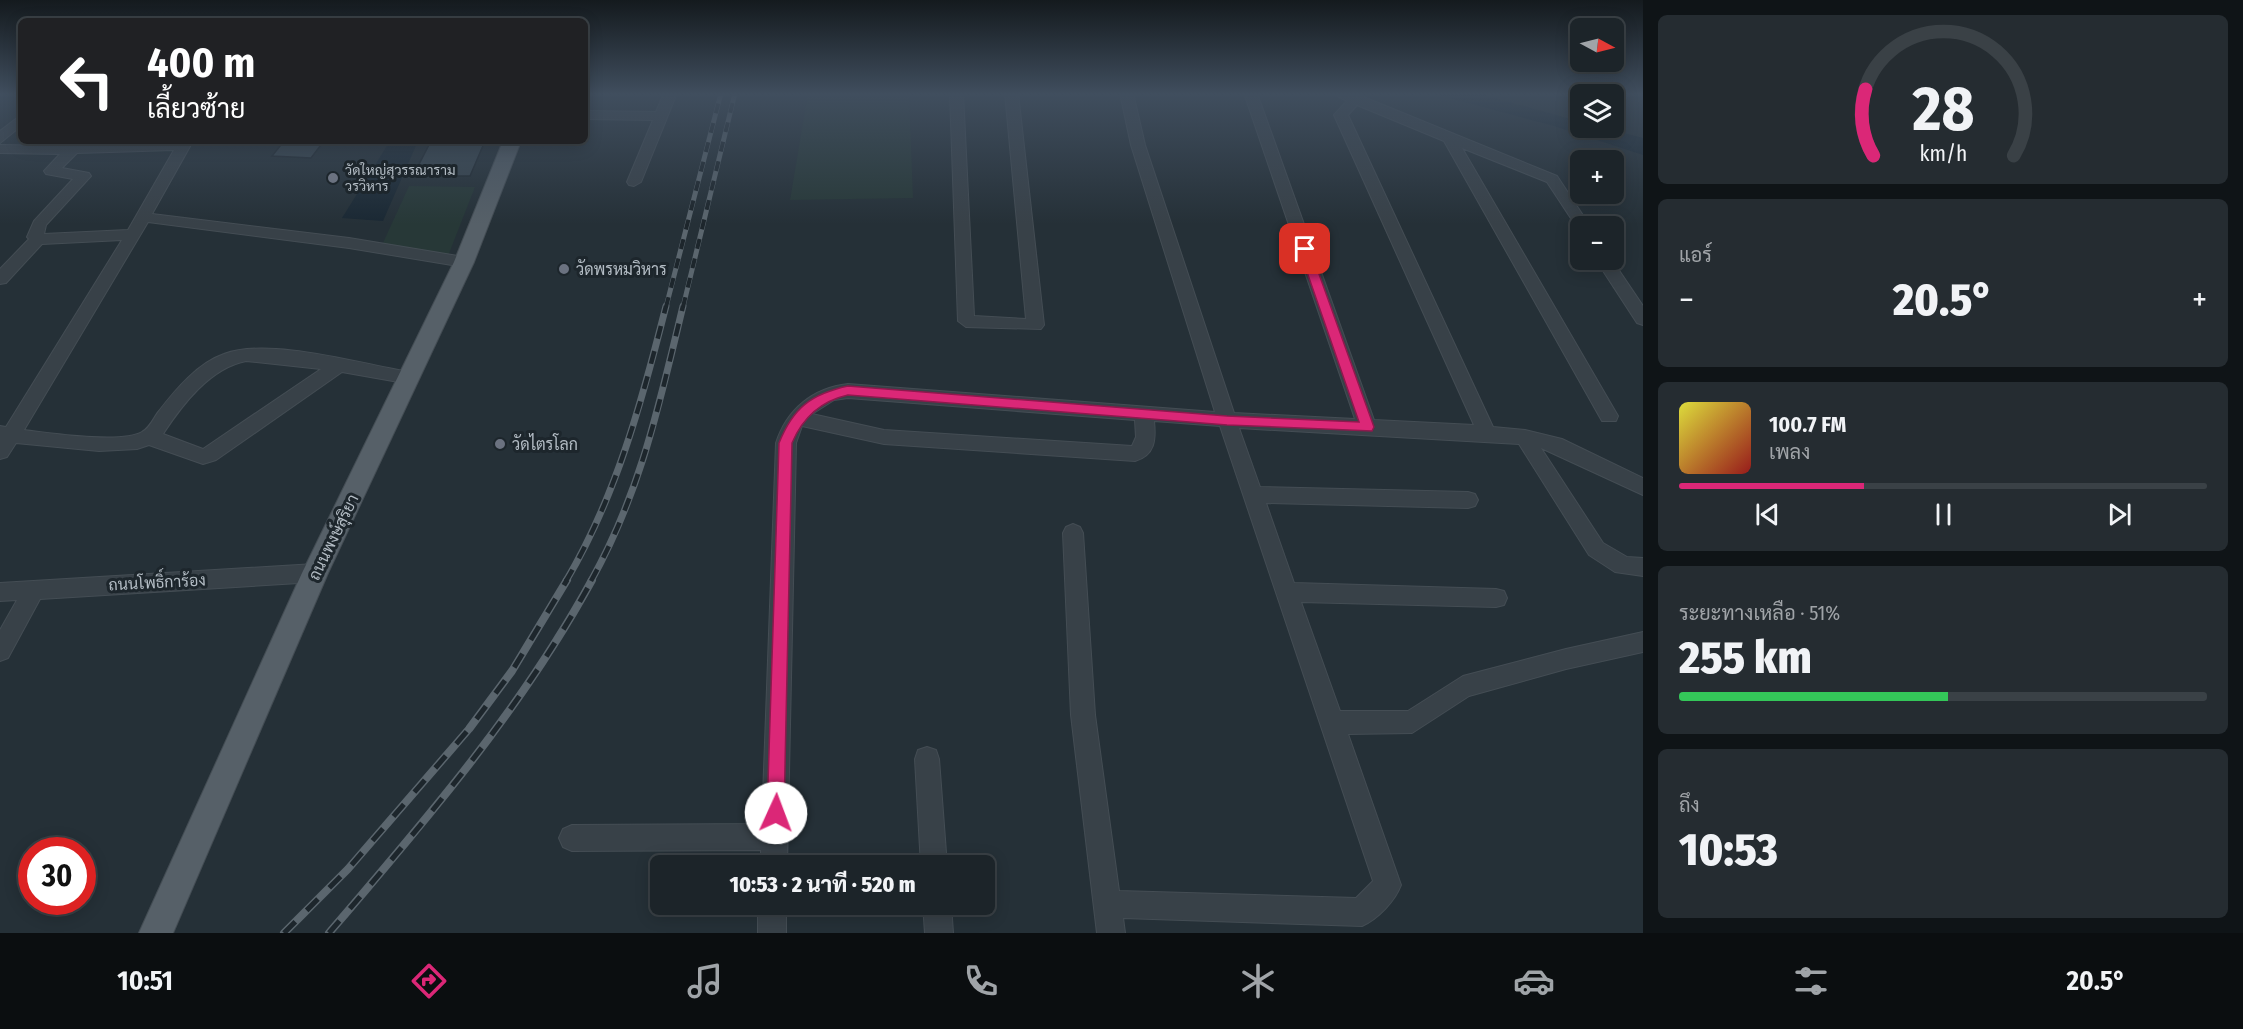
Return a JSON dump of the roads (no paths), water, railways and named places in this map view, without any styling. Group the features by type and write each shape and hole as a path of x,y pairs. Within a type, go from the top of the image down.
{"main road":[{"name":"ถนนพงษ์สุริยา","path":"156,933 315,573 464,262 511,144"}],"street":[{"path":"634,182 654,137"},
{"path":"958,137 966,321 1035,325 1016,137"},
{"path":"1106,904 1362,912 1388,885 1227,420 1136,137"},
{"path":"1265,137 1367,427"},
{"path":"1351,137 1487,433"},
{"path":"1449,137 1552,179 1576,216"},
{"path":"1449,137 1609,416"},
{"path":"0,148 15,151 166,144"},
{"path":"0,452 6,434 113,270 184,144"},
{"path":"38,239 34,237 39,224 84,176 51,171 74,149"},
{"path":"143,217 349,243 464,262"},
{"path":"0,279 38,239 131,235"},
{"path":"1611,270 1643,319"},
{"path":"6,434 96,444 135,442 149,437 193,386 218,364 232,357 268,356 410,378"},
{"path":"149,437 203,457 209,455 338,366"},
{"path":"774,855 785,450 788,434 798,418 829,395 848,391 1227,420 1487,433 1525,437 1555,444 1643,487"},
{"path":"798,418 885,437 1135,454 1142,451 1146,445 1144,414"},
{"path":"1525,437 1547,476 1596,549 1623,566 1643,567"},
{"path":"1253,495 1468,500"},
{"path":"1073,533 1083,716 1111,933"},
{"name":"ถนนโพธิ์การ้อง","path":"0,592 315,573"},
{"path":"0,651 34,590"},
{"path":"1286,592 1496,598"},
{"path":"1332,723 1412,722 1463,687 1566,659 1643,642"},
{"path":"927,759 933,855"},
{"path":"572,838 775,837"},
{"path":"771,933 772,915"},
{"path":"938,915 939,933"}],"water":[{"path":"1637,137 1643,138 1643,155 1591,138"},
{"path":"388,144 417,144 383,221 342,218"}],"railway":[{"path":"666,307 710,137"},
{"path":"683,307 724,137"},
{"path":"566,581 599,516 626,448 666,306"},
{"path":"591,581 636,481 657,413 683,306"},
{"path":"284,933 348,869 469,729 512,671 567,580"},
{"path":"329,933 436,806 503,719 564,628 592,580"}],"place":[{"name":"วัดใหญ่สุวรรณาราม วรวิหาร","path":"333,178"},
{"name":"วัดพรหมวิหาร","path":"564,269"},
{"name":"วัดไตรโลก","path":"500,444"}]}
